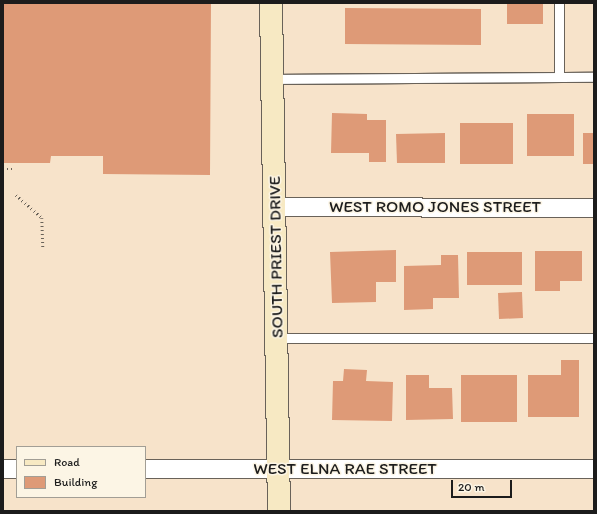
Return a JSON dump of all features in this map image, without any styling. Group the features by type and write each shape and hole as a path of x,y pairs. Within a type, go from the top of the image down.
{"main road":[{"name":"SOUTH PRIEST DRIVE","path":"272,3 279,511"}],"street":[{"name":"WEST ROMO JONES STREET","path":"275,207 594,208"},
{"path":"3,469 16,469"},
{"name":"WEST ELNA RAE STREET","path":"146,469 594,469"}],"lane":[{"path":"559,3 559,77"},
{"path":"272,79 594,77"},
{"path":"277,338 594,338"}],"path":[{"path":"3,169 13,169"},
{"path":"16,195 42,218 43,249"}],"building":[{"path":"3,3 211,3 210,175 103,174 103,156 51,156 50,163 3,163"},
{"path":"507,3 543,3 543,24 507,24"},
{"path":"345,8 481,9 481,45 345,44"},
{"path":"332,113 367,114 367,120 386,120 386,162 369,162 369,153 331,153"},
{"path":"527,114 574,114 574,156 527,156"},
{"path":"460,123 513,123 513,164 460,164"},
{"path":"445,133 445,163 397,163 396,134"},
{"path":"583,133 594,133 594,164 583,164"},
{"path":"396,250 396,282 376,282 376,302 332,303 330,252"},
{"path":"535,251 582,251 582,281 560,281 560,291 535,291"},
{"path":"467,252 522,252 522,285 467,285"},
{"path":"441,255 458,255 459,298 433,298 433,309 404,310 404,266 441,265"},
{"path":"522,292 523,318 499,319 498,293"},
{"path":"561,360 579,360 579,417 528,417 528,375 561,375"},
{"path":"344,369 367,370 366,381 393,382 392,421 332,420 333,381 343,381"},
{"path":"406,375 429,375 429,388 452,388 453,419 406,420"},
{"path":"461,375 517,375 517,422 461,422"}]}
